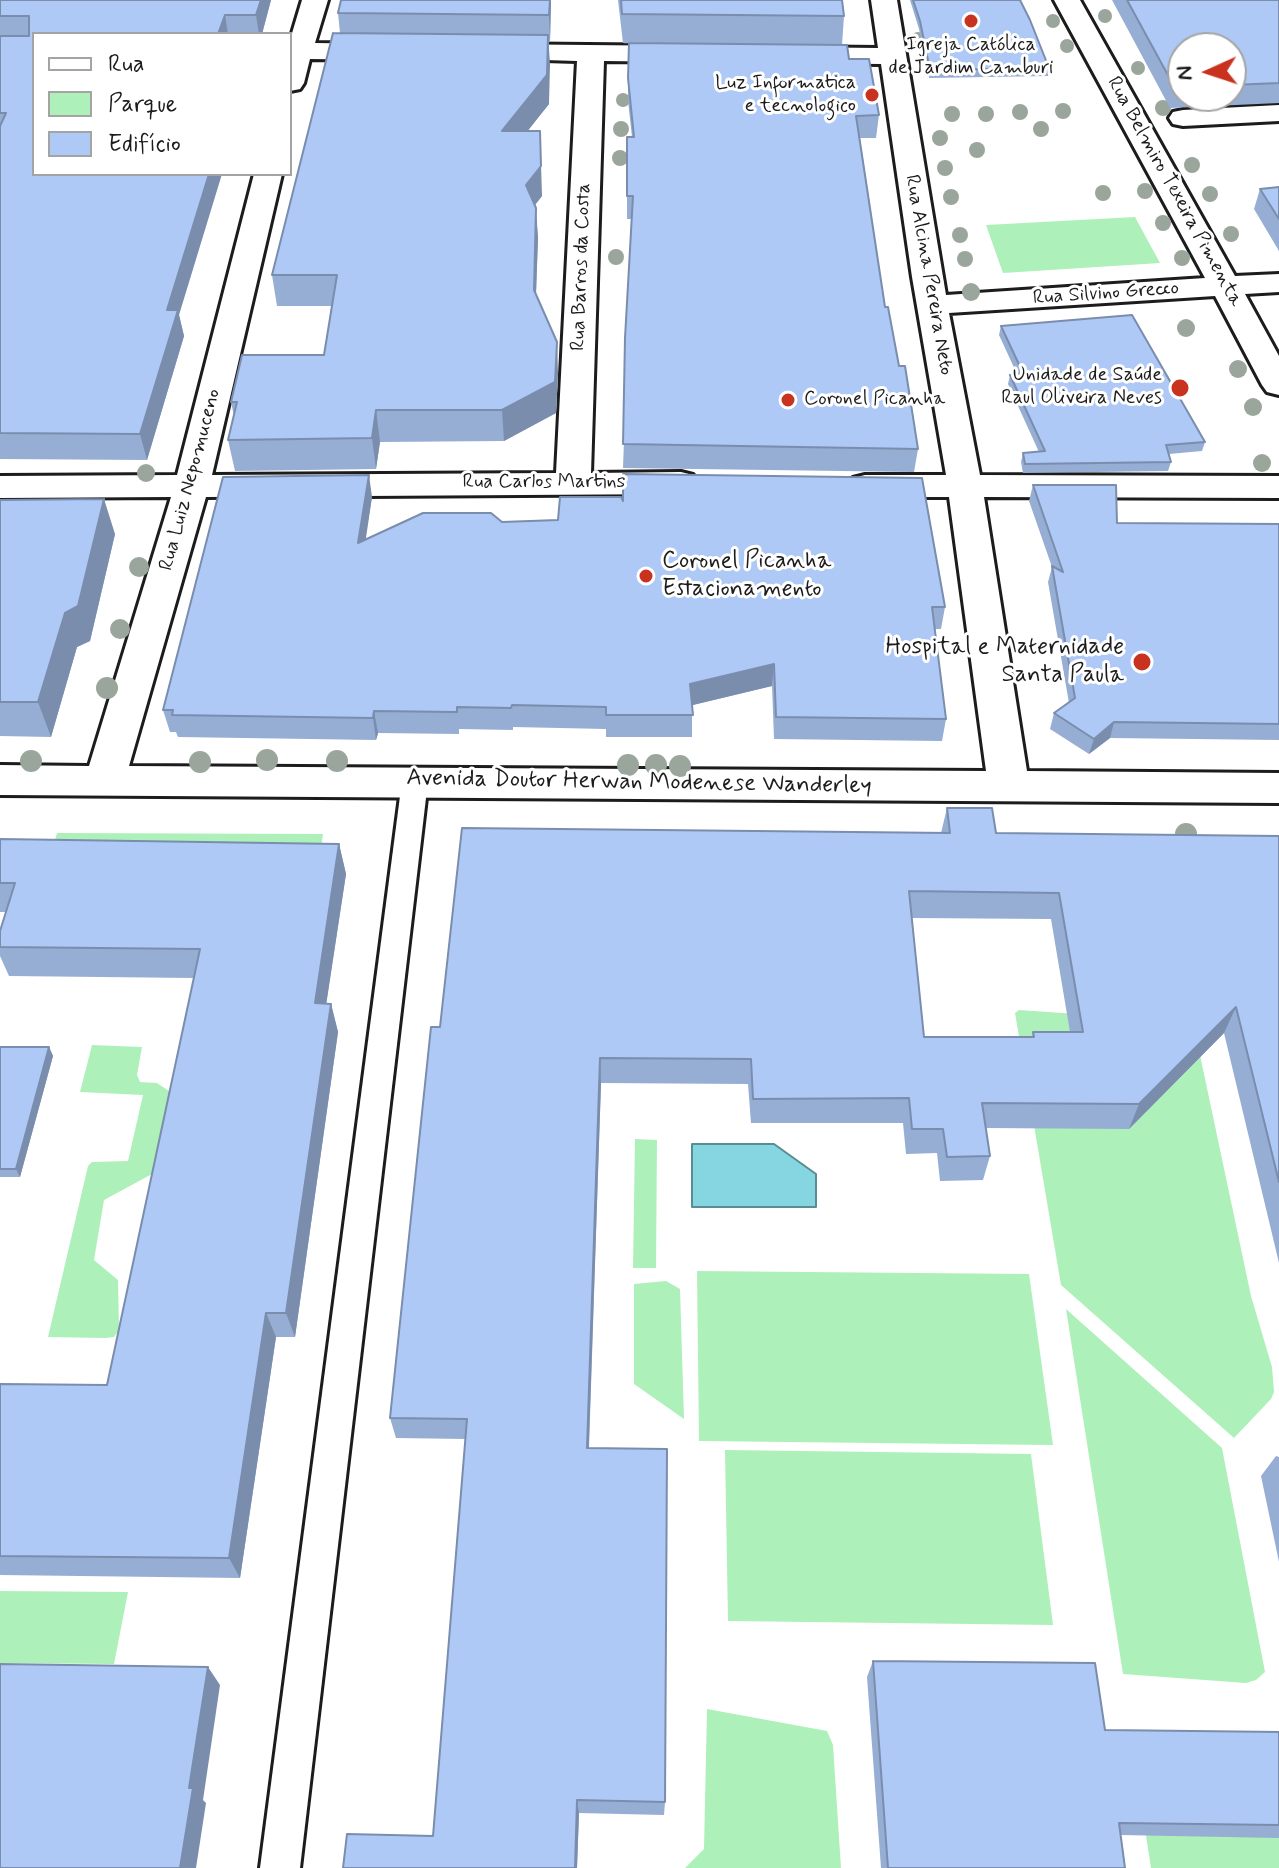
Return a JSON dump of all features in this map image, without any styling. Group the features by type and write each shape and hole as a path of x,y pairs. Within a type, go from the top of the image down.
{"street":[{"path":"315,0 294,51 421,52"},
{"name":"Rua Alcina Pereira Neto","path":"884,0 932,305 965,486 1009,788"},
{"name":"Rua Belmiro Texeira Pimenta","path":"1067,0 1279,385"},
{"path":"468,52 717,54"},
{"name":"Rua Barros da Costa","path":"573,481 591,53"},
{"path":"764,55 891,56"},
{"path":"1183,118 1279,113"},
{"name":"Rua Luiz Nepomuceno","path":"104,783 192,486 268,176"},
{"name":"Rua Silvino Grecco","path":"932,305 1279,283"},
{"name":"Rua Carlos Martins","path":"0,487 573,481 716,484"},
{"path":"827,486 1279,487"},
{"name":"Avenida Doutor Herwan Modenese Wanderley","path":"0,780 1279,788"}],"lane":[{"path":"280,1868 415,781"}],"green space":[{"path":"1135,217 1160,263 1003,273 986,225"},
{"path":"57,833 323,834 319,862 49,861"},
{"path":"1019,1010 1193,1022 1251,1296 1272,1367 1274,1392 1271,1399 1234,1438 1061,1285 1015,1013"},
{"path":"92,1045 142,1047 137,1075 140,1082 157,1083 172,1093 152,1174 104,1200 94,1260 118,1280 119,1330 114,1337 105,1338 48,1337 88,1166 92,1162 128,1161 143,1095 80,1092"},
{"path":"635,1139 657,1140 656,1268 633,1268"},
{"path":"697,1271 1029,1274 1053,1445 699,1441"},
{"path":"666,1281 680,1289 684,1419 634,1384 634,1284"},
{"path":"1066,1309 1222,1448 1265,1672 1256,1680 1246,1683 1123,1674"},
{"path":"725,1450 1031,1454 1053,1625 728,1621"},
{"path":"0,1591 128,1592 114,1664 0,1663"},
{"path":"707,1709 827,1731 833,1745 841,1868 685,1868 704,1849"},
{"path":"1279,1732 1279,1868 1151,1868 1131,1738 1140,1733"}],"water":[{"path":"692,1144 774,1144 816,1174 816,1207 692,1207"}],"building":[{"path":"0,0 261,0 256,15 225,15 219,32 32,32 32,176 208,176 167,310 178,310 140,434 0,433 0,126 6,113 0,113 0,36 29,36 29,16 0,16"},
{"path":"341,0 550,0 549,15 338,13"},
{"path":"621,0 842,0 844,16 622,14"},
{"name":"Igreja Católica de Jardim Camburi","path":"913,0 1020,0 1049,68 930,70"},
{"path":"1127,0 1279,0 1279,83 1247,84 1247,32 1167,32 1167,73"},
{"path":"333,33 548,35 547,75 502,131 540,131 541,166 526,185 536,208 534,290 557,342 555,382 502,410 376,410 372,438 228,440 237,402 231,402 242,355 324,355 337,275 272,275"},
{"path":"629,43 847,45 849,59 869,59 879,115 856,116 885,307 888,307 899,366 905,366 918,449 623,444 633,196 627,196 627,137 634,137 628,78"},
{"path":"1279,187 1279,219 1260,189"},
{"path":"1132,315 1205,442 1166,445 1171,462 1025,464 1023,453 1045,451 1010,375 1023,373 1001,326"},
{"path":"623,474 922,478 945,607 932,607 946,719 776,717 774,664 690,684 693,715 606,715 606,707 512,705 511,708 457,707 457,712 374,711 373,718 172,715 173,710 163,710 223,477 369,475 358,543 423,513 491,513 502,522 558,520 560,497 621,497 623,501"},
{"path":"1033,485 1116,485 1117,523 1279,524 1279,724 1114,722 1094,739 1054,713 1075,698 1052,566 1063,572"},
{"path":"104,499 78,606 65,613 38,702 0,702 0,500"},
{"path":"947,808 992,808 996,833 1279,836 1279,1182 1236,1007 1139,1104 982,1103 990,1156 947,1157 943,1129 912,1129 909,1098 753,1099 751,1059 600,1058 587,1448 667,1449 665,1802 577,1800 575,1868 343,1868 347,1834 433,1836 467,1419 390,1418 431,1027 440,1027 462,828 950,833","holes":["909,891 1059,893 1083,1032 1033,1032 1034,1037 924,1037"]},
{"path":"0,839 339,844 315,1003 331,1004 286,1313 266,1313 229,1558 0,1556 0,1384 107,1385 200,949 0,947 0,931 15,883 0,883"},
{"path":"0,1047 49,1047 16,1169 0,1169"},
{"path":"873,1661 1095,1663 1105,1730 1279,1732 1279,1825 1119,1823 1125,1868 888,1868"},
{"path":"0,1664 208,1667 180,1868 0,1868"}],"place":[{"name":"Igreja Católica de Jardim Camburi","path":"971,21"},
{"name":"Luz Informatica e tecnologico","path":"872,95"},
{"name":"Unidade de Saúde Raul Oliveira Neves","path":"1180,388"},
{"name":"Coronel Picanha","path":"788,400"},
{"name":"Coronel Picanha Estacionamento","path":"646,576"},
{"name":"Hospital e Maternidade Santa Paula","path":"1142,662"}]}
